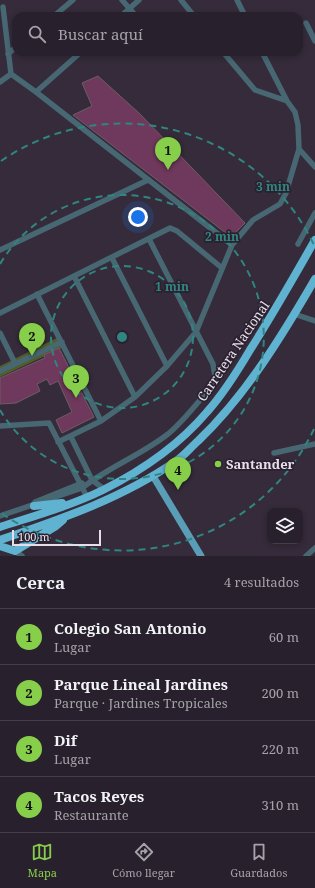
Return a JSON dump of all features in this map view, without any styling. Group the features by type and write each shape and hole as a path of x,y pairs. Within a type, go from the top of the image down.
{"highway":[{"name":"Carretera Nacional","path":"0,528 75,502 104,490 160,455 206,413 226,389 280,303 315,240"},
{"name":"Carretera Nacional","path":"0,540 66,517 122,493 178,460 210,430 231,405 294,314 315,279"},
{"path":"34,506 75,502"},
{"path":"0,546 15,551 56,526 66,517"}],"main road":[{"path":"153,476 201,556"}],"street":[{"path":"59,12 73,0"},
{"path":"122,0 133,12"},
{"path":"126,12 139,0"},
{"path":"181,0 191,12"},
{"path":"237,0 243,12"},
{"path":"3,7 11,74 232,245"},
{"path":"306,23 315,41"},
{"path":"8,54 12,50"},
{"path":"36,92 76,56"},
{"path":"226,56 255,90 287,101"},
{"path":"58,442 72,437 101,421 135,397 167,366 196,332 232,245 253,220 280,204 286,193 299,149 298,125 295,112 287,101 264,56"},
{"path":"1,79 11,74"},
{"path":"299,149 315,167"},
{"path":"0,250 148,180"},
{"path":"298,244 315,213"},
{"path":"0,313 168,229 174,229 222,268"},
{"path":"0,515 34,506 80,486 119,465 169,433 214,384 215,376 212,364 149,239"},
{"path":"112,258 167,366"},
{"path":"74,276 135,397"},
{"path":"37,294 101,421"},
{"path":"294,314 315,321"},
{"path":"0,333 14,363"},
{"path":"0,371 14,363 62,342"},
{"path":"0,426 49,423 80,486 87,497"},
{"path":"72,437 92,480 104,490"},
{"path":"274,453 315,444"},
{"path":"0,515 80,486"},
{"path":"306,556 315,548"},
{"path":"15,551 22,556"}],"green space":[{"path":"59,337 64,347 0,377 0,366"}],"building":[{"path":"98,76 140,114 245,223 231,237 73,115 92,106 82,83"},
{"path":"59,348 94,417 62,433 56,420 72,412 58,381 50,385 47,379 37,384 40,391 16,403 0,404 0,378 45,358 44,355"}],"place":[{"name":"Colegio San Antonio","path":"168,170"},
{"name":"Parque Lineal Jardines","path":"32,356"},
{"name":"Dif","path":"76,398"},
{"name":"Santander","path":"218,464"},
{"name":"Tacos Reyes","path":"178,490"}]}
